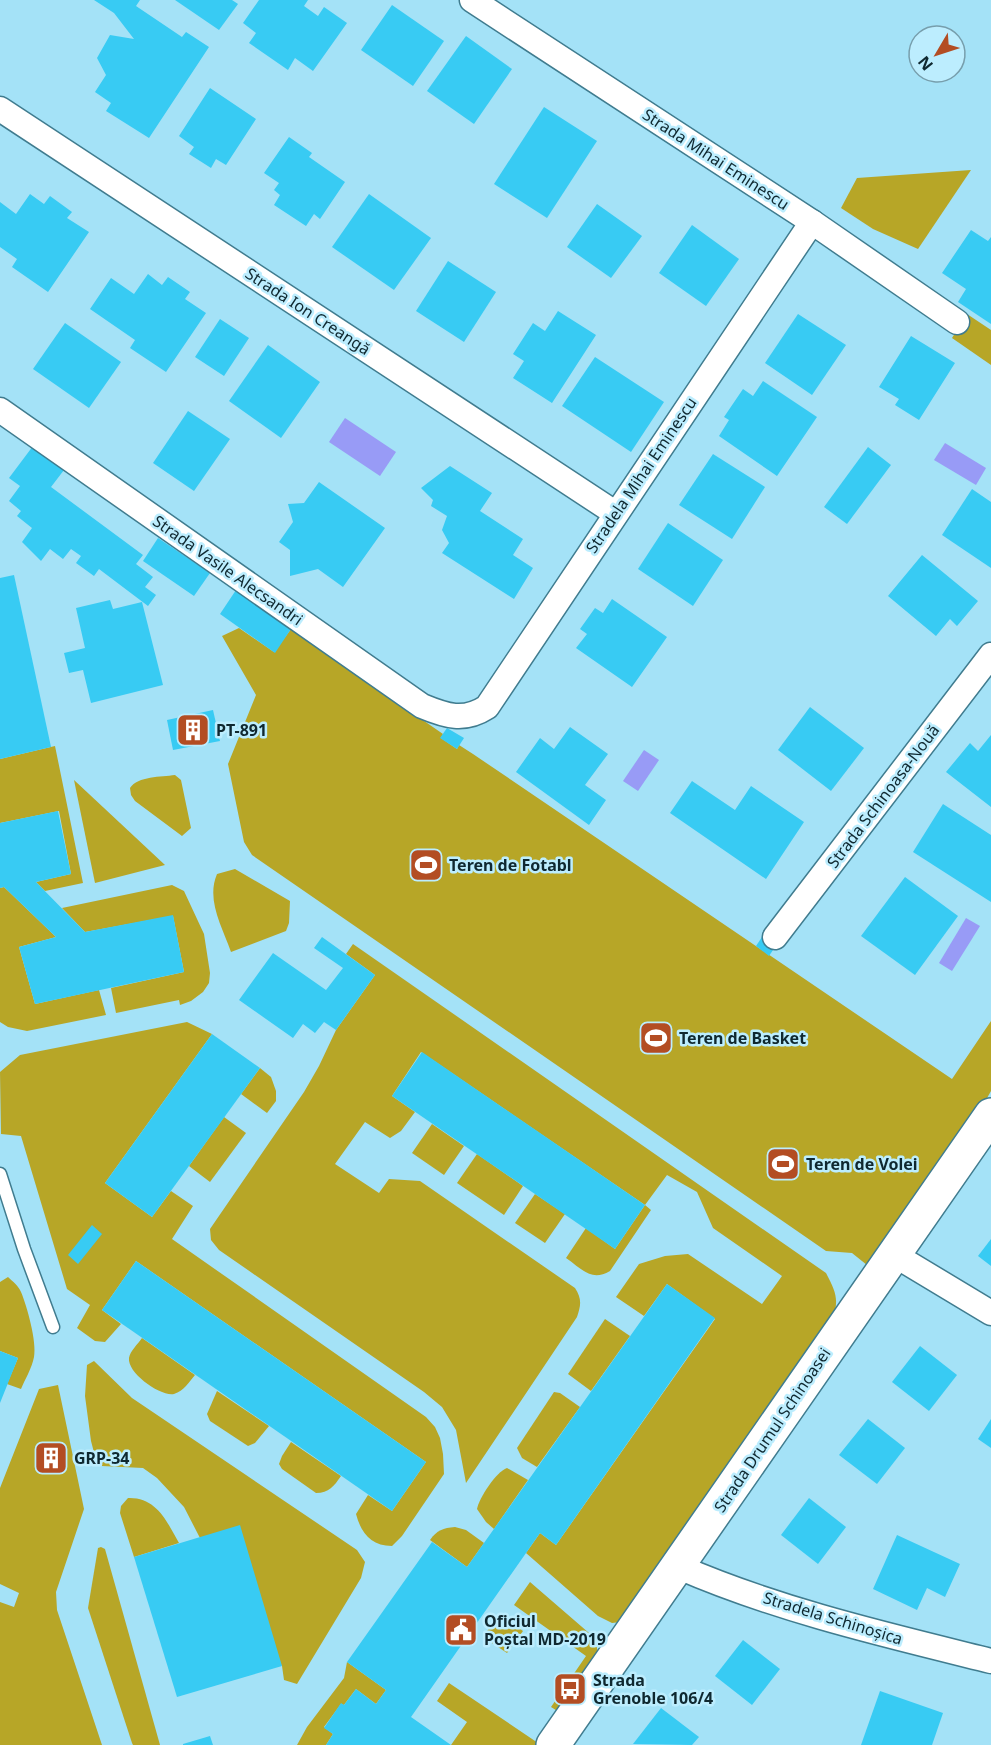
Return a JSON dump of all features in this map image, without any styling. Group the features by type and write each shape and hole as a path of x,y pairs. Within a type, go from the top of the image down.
{"street":[{"name":"Strada Mihai Eminescu","path":"472,0 812,222 957,322"},
{"name":"Strada Ion Creangă","path":"0,109 615,513"},
{"name":"Stradela Mihai Eminescu","path":"462,717 476,715 487,707 812,222"},
{"name":"Strada Vasile Alecsandri","path":"0,410 422,706 442,714 462,717"},
{"name":"Strada Schinoasa-Nouă","path":"775,937 991,655"},
{"name":"Strada Drumul Schinoasei","path":"553,1745 991,1115"},
{"path":"893,1254 991,1313"},
{"name":"Stradela Schinoșica","path":"678,1567 707,1580 849,1626 991,1661"}],"lane":[{"path":"0,1174 24,1249 53,1327"}],"shaded area":[{"path":"971,170 918,249 873,229 841,208 857,178"},
{"path":"967,314 991,330 991,365 952,338"},
{"path":"239,628 274,652 291,629 443,734 441,738 457,749 459,745 473,754 952,1079 991,1021 991,1091 982,1107 867,1265 852,1253 826,1251 252,855 244,842 228,764 256,695 222,636"},
{"path":"55,746 83,883 45,891 36,882 71,874 59,811 0,823 0,759"},
{"path":"175,775 181,780 191,828 182,836 135,801 130,788 144,779"},
{"path":"74,780 165,865 95,883"},
{"path":"235,869 290,901 289,923 286,931 231,952 216,913 213,894 217,874"},
{"path":"172,885 184,891 204,934 210,973 209,983 203,992 191,1001 180,1005 179,1000 116,1013 111,988 184,972 173,916 85,932 62,908"},
{"path":"4,887 56,937 19,947 35,1004 99,990 106,1015 27,1031 8,1027 0,1022 0,888"},
{"path":"353,944 826,1273 832,1285 836,1296 833,1319 621,1622 612,1623 598,1616 526,1553 540,1533 556,1545 715,1319 667,1284 644,1316 616,1297 639,1264 665,1256 688,1254 762,1304 782,1276 713,1228 697,1192 667,1175 645,1205 421,1052 392,1096 415,1112 401,1131 390,1138 365,1122 335,1164 379,1193 389,1179 420,1181 575,1288 580,1302 577,1317 466,1483 456,1430 442,1407 424,1392 219,1250 211,1240 210,1229 304,1092 336,1030 375,975 346,954"},
{"path":"187,1022 212,1034 105,1183 152,1217 171,1191 193,1206 172,1239 426,1417 435,1427 440,1438 444,1474 402,1536 392,1546 378,1544 368,1537 356,1514 368,1495 392,1511 426,1462 136,1261 102,1310 121,1324 105,1342 95,1341 77,1328 90,1305 67,1289 21,1136 1,1134 0,1072 20,1055"},
{"path":"260,1068 271,1077 276,1091 276,1101 267,1113 241,1094"},
{"path":"224,1117 246,1133 210,1182 189,1166"},
{"path":"432,1124 464,1146 444,1175 412,1153"},
{"path":"477,1154 523,1186 504,1215 457,1183"},
{"path":"535,1194 565,1214 545,1243 515,1223"},
{"path":"645,1205 651,1210 610,1271 592,1275 566,1258 586,1228 615,1249"},
{"path":"8,1277 21,1292 29,1315 35,1350 33,1361 21,1389 7,1384 18,1358 0,1351 0,1282"},
{"path":"605,1319 630,1336 591,1391 568,1374"},
{"path":"142,1338 195,1375 181,1391 174,1394 161,1392 146,1383 133,1370 129,1358 132,1350"},
{"path":"94,1361 132,1398 357,1550 365,1562 361,1578 297,1684 284,1680 282,1666 200,1538 184,1507 157,1478 143,1468 102,1466 96,1460 85,1396 87,1365"},
{"path":"58,1385 84,1509 56,1592 57,1610 102,1745 0,1745 0,1602 14,1607 19,1593 0,1584 0,1488 39,1389"},
{"path":"217,1391 269,1426 255,1443 248,1446 210,1421 207,1414"},
{"path":"554,1392 560,1393 580,1407 537,1467 522,1458 517,1448"},
{"path":"291,1442 341,1476 331,1488 316,1493 282,1469 279,1464"},
{"path":"507,1468 528,1480 494,1529 477,1509 489,1486"},
{"path":"128,1498 138,1499 154,1506 165,1519 179,1543 134,1557 120,1513 121,1506"},
{"path":"455,1527 466,1530 484,1543 467,1567 430,1540 441,1530"},
{"path":"98,1548 105,1549 160,1745 133,1745 88,1608"},
{"path":"530,1582 589,1633 596,1644 598,1653 559,1712 551,1707 586,1656 514,1605"},
{"path":"499,1614 523,1631 507,1653 483,1637"},
{"path":"347,1662 386,1690 376,1704 356,1689 344,1705 341,1704 324,1727 333,1734 326,1745 297,1745 307,1727 344,1678"},
{"path":"449,1683 538,1743 537,1745 451,1745 467,1722 437,1701"}],"water":[{"path":"345,418 396,452 380,476 329,442"},
{"path":"945,443 986,468 976,485 934,460"},
{"path":"644,750 659,760 638,791 623,781"},
{"path":"966,918 980,926 952,971 939,963"}],"building":[{"path":"94,0 140,0 136,6 182,37 186,32 209,47 149,138 106,111 111,103 95,92 106,75 97,58 110,35 134,39 114,13"},
{"path":"175,0 232,0 238,4 219,30"},
{"path":"259,0 308,0 304,6 318,16 324,7 347,23 313,71 295,58 288,70 249,43 256,33 243,23"},
{"path":"392,5 444,41 413,86 361,50"},
{"path":"466,36 512,69 474,124 427,91"},
{"path":"210,88 256,119 226,165 216,159 211,168 189,154 194,147 179,136"},
{"path":"544,107 597,141 547,218 494,184"},
{"path":"289,137 312,153 309,157 345,182 320,219 314,214 306,226 274,205 280,195 274,190 279,183 264,173"},
{"path":"30,194 44,204 50,196 72,212 67,218 89,232 48,292 12,267 17,259 0,247 0,202 16,214"},
{"path":"369,194 431,238 394,290 332,247"},
{"path":"597,204 642,236 611,278 567,247"},
{"path":"692,225 739,259 706,306 659,273"},
{"path":"971,230 988,241 991,237 991,324 958,302 966,289 942,273"},
{"path":"448,261 496,292 464,342 416,311"},
{"path":"148,274 162,285 168,277 190,292 185,299 206,313 166,372 130,348 135,340 90,309 111,278 134,294"},
{"path":"558,311 596,335 552,403 513,378 524,361 513,354 533,323 545,331"},
{"path":"798,314 846,345 812,395 765,363"},
{"path":"220,319 249,338 224,376 195,357"},
{"path":"65,323 121,362 89,408 33,369"},
{"path":"911,336 955,363 919,420 895,405 899,399 879,387"},
{"path":"268,345 320,382 281,438 229,401"},
{"path":"595,357 664,402 631,452 562,406"},
{"path":"763,381 817,417 777,476 719,436 729,420 724,417 743,389 753,396"},
{"path":"188,411 230,439 194,491 153,463"},
{"path":"33,446 64,470 51,487 143,555 136,564 153,577 145,587 156,595 148,606 99,569 94,576 76,563 81,556 71,549 63,559 50,549 41,561 22,542 32,528 17,516 21,511 9,501 20,486 9,478"},
{"path":"868,447 891,465 847,524 824,507"},
{"path":"713,454 765,487 732,539 679,505"},
{"path":"450,466 492,493 480,511 523,539 513,555 533,568 514,599 442,553 449,543 442,530 447,516 431,506 433,500 421,488"},
{"path":"319,482 385,528 343,587 318,569 290,576 290,550 279,542 293,522 288,504 304,503"},
{"path":"972,489 991,502 991,568 942,535"},
{"path":"668,523 723,560 693,606 638,569"},
{"path":"158,538 210,573 194,596 143,561"},
{"path":"922,555 978,601 957,626 950,619 936,636 888,596"},
{"path":"14,575 51,747 0,759 0,578"},
{"path":"236,590 291,629 275,653 220,614"},
{"path":"612,599 667,637 632,687 576,648 587,634 580,629 595,608 603,613"},
{"path":"110,600 113,609 142,602 163,685 91,703 83,670 69,673 64,653 85,648 76,608"},
{"path":"810,707 864,748 831,791 778,750"},
{"name":"PT-891","path":"213,710 220,741 173,750 167,720"},
{"path":"570,727 608,754 585,785 606,800 589,825 516,772 540,738 554,749"},
{"path":"447,728 464,738 457,749 440,738"},
{"path":"991,735 991,807 946,772 970,743 978,751"},
{"path":"692,781 735,810 751,786 804,822 766,879 670,813"},
{"path":"943,804 991,835 991,902 913,852"},
{"path":"58,811 71,874 36,882 85,932 173,915 184,972 35,1004 19,947 56,937 4,887 0,888 0,823"},
{"path":"905,877 958,916 915,975 861,936"},
{"path":"322,937 375,975 336,1030 324,1022 315,1033 303,1024 293,1038 239,1000 273,953 326,990 343,968 314,948"},
{"path":"762,937 775,947 769,956 756,946"},
{"path":"212,1034 260,1068 152,1217 105,1183"},
{"path":"422,1052 645,1205 615,1249 392,1096"},
{"path":"92,1225 102,1234 78,1264 68,1255"},
{"path":"991,1239 991,1266 978,1256"},
{"path":"136,1261 426,1462 392,1511 102,1310"},
{"path":"667,1284 715,1318 556,1545 540,1533 411,1717 451,1745 326,1745 333,1734 324,1728 341,1703 344,1705 356,1689 376,1704 386,1690 347,1662 432,1542 467,1567"},
{"path":"920,1346 957,1375 929,1411 892,1382"},
{"path":"0,1351 18,1358 0,1403"},
{"path":"868,1419 905,1448 877,1484 839,1455"},
{"path":"991,1419 991,1448 978,1439"},
{"name":"GRP-34","path":"49,1443 62,1448 54,1474 40,1469"},
{"path":"809,1498 846,1527 818,1564 781,1535"},
{"path":"240,1525 282,1666 177,1697 134,1557"},
{"path":"897,1535 960,1564 945,1597 927,1588 917,1610 873,1589"},
{"path":"743,1640 780,1669 752,1705 715,1676"},
{"path":"880,1691 943,1713 932,1745 861,1745"},
{"path":"661,1708 699,1737 692,1745 633,1744"},
{"path":"210,1736 213,1745 183,1745 183,1744"}],"place":[{"name":"PT-891","path":"193,730"},
{"name":"Teren de Fotabl","path":"426,865"},
{"name":"Teren de Basket","path":"656,1038"},
{"name":"Teren de Volei","path":"783,1164"},
{"name":"GRP-34","path":"51,1458"},
{"name":"Oficiul Poștal MD-2019","path":"461,1630"},
{"name":"Strada Grenoble 106/4","path":"570,1689"}]}
